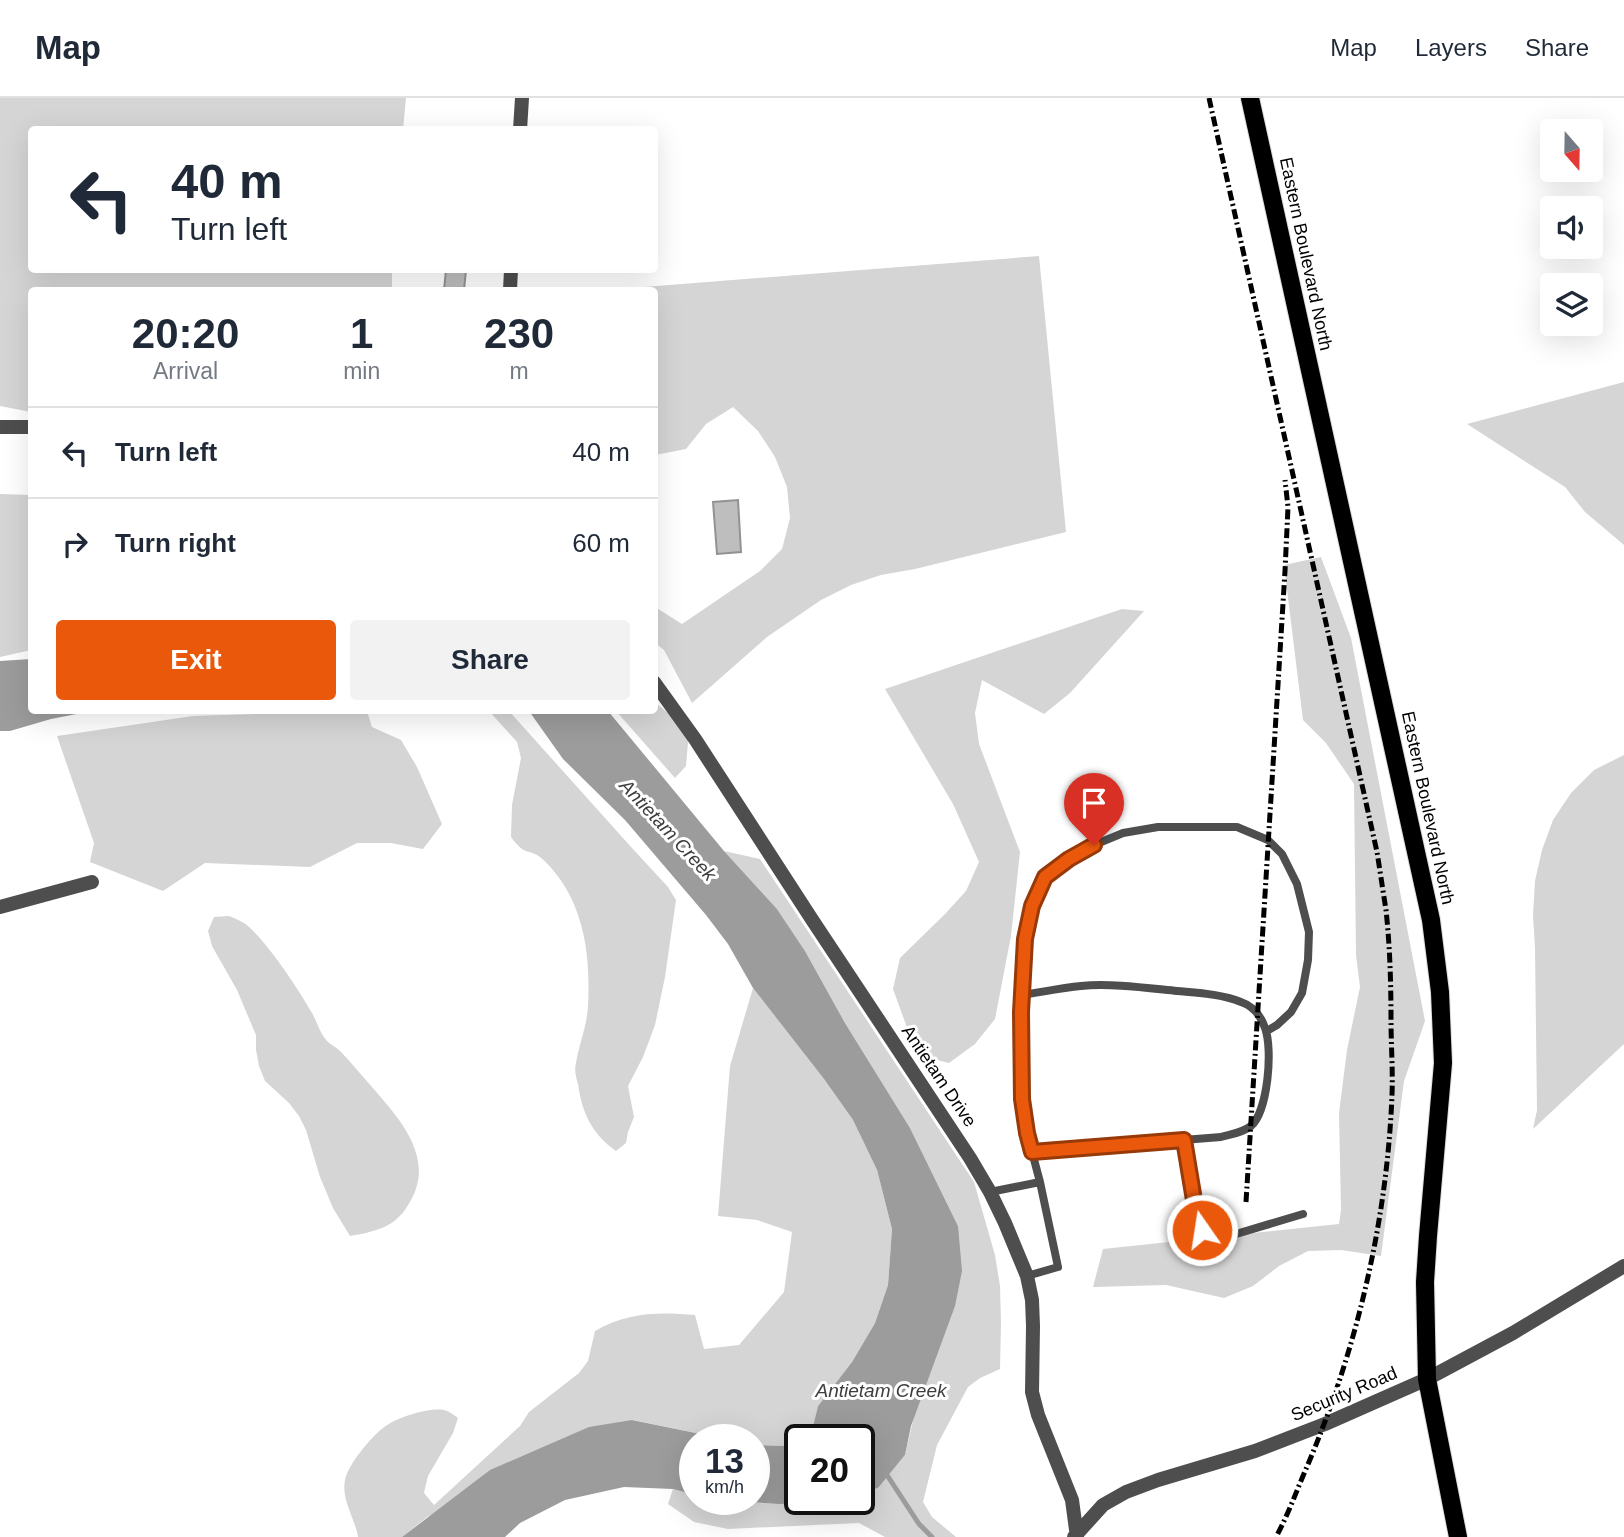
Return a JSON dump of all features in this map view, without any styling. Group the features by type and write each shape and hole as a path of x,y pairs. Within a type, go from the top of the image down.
{"main road":[{"name":"Eastern Boulevard North","path":"1250,98 1431,919 1440,992 1443,1063 1425,1282 1427,1379 1458,1537"}],"street":[{"path":"520,126 522,98"},
{"path":"0,427 28,427"},
{"name":"Antietam Drive","path":"658,687 695,738 990,1192 1027,1276 1032,1313 1032,1392 1038,1415 1072,1500 1076,1536"},
{"path":"0,907 92,882"},
{"name":"Security Road","path":"1076,1536 1103,1505 1126,1492 1255,1451 1325,1424 1427,1379 1513,1333 1624,1266"}],"lane":[{"path":"1027,1276 1058,1266 1027,1133 1022,1099 1025,939 1032,906 1045,877 1094,845 1123,833 1158,827 1237,827 1268,840 1282,854 1297,884 1309,932 1308,960 1302,993 1290,1012 1267,1031"},
{"path":"1022,995 1083,986 1135,987 1212,994 1242,1002 1258,1013 1267,1031 1268,1078 1264,1101 1259,1116 1251,1126 1239,1133 1221,1137 1032,1152"},
{"path":"1184,1140 1197,1218 1202,1230 1226,1237 1303,1214"},
{"path":"990,1192 1040,1182"}],"shaded area":[{"path":"0,98 406,98 403,126 28,126 28,273 392,273 392,287 28,287 28,411 0,406"},
{"path":"1039,256 1066,532 881,575 851,585 821,600 767,637 692,703 664,650 658,645 658,609 682,624 760,571 782,549 790,518 787,487 775,457 758,431 733,407 706,424 686,449 658,454 658,287 644,287"},
{"path":"1624,382 1624,545 1585,512 1565,487 1467,424"},
{"path":"0,494 28,495 28,651 0,657"},
{"path":"1321,557 1351,638 1425,1021 1404,1081 1381,1256 1341,1250 1308,1251 1279,1266 1253,1286 1224,1298 1166,1285 1093,1287 1103,1249 1339,1224 1339,1113 1347,1050 1360,987 1356,955 1354,784 1326,743 1303,720 1284,565"},
{"path":"1122,609 1144,611 1070,693 1044,714 982,680 975,713 979,744 1020,852 1011,936 995,1019 975,1044 949,1063 917,1055 893,989 900,958 966,891 979,862 953,804 885,689"},
{"path":"658,705 689,731 686,766 675,778 619,714 658,714"},
{"path":"368,714 372,727 401,740 417,767 442,824 423,849 391,843 357,843 310,867 205,863 163,891 90,862 94,843 57,736 193,716"},
{"path":"492,714 512,714 668,887 676,900 655,1025 628,1086 634,1117 626,1143 616,1151 594,1130 582,1104 576,1074 575,1066 585,1028 588,991 588,962 579,919 568,892 546,862 522,849 511,837 512,805 521,758 517,742"},
{"path":"1624,755 1624,1044 1533,1129 1537,1110 1533,915 1535,881 1542,850 1553,820 1571,793 1594,770"},
{"path":"724,851 760,859 974,1182 995,1255 1000,1286 1000,1369 968,1387 937,1445 923,1502 932,1517 956,1537 885,1537 859,1523 728,1529 694,1522 684,1515 770,1515 770,1504 784,1504 784,1515 875,1515 875,1489 905,1455 958,1226 910,1128 845,1023 805,951 777,909"},
{"path":"229,916 244,923 270,950 304,999 324,1037 344,1055 382,1099 411,1139 419,1169 417,1184 406,1209 386,1226 350,1236 333,1208 299,1116 265,1081 259,1066 256,1035 237,990 212,946 208,931 214,917"},
{"path":"753,988 853,1120 877,1170 892,1229 888,1285 875,1323 852,1362 818,1406 814,1424 784,1424 783,1446 770,1446 770,1424 679,1424 679,1429 633,1420 427,1517 402,1537 358,1537 345,1495 345,1480 360,1452 388,1424 429,1410 446,1411 458,1418 453,1433 428,1476 424,1493 434,1505 520,1426 529,1412 579,1373 588,1361 595,1331 631,1317 695,1315 704,1349 739,1345 784,1292 792,1232 757,1220 718,1216 730,1066"},
{"path":"673,1489 679,1491 679,1512 668,1504"}],"water":[{"path":"28,659 28,714 77,714 10,731 0,731 0,661"},
{"name":"Antietam Creek","path":"531,714 610,714 724,851 777,909 805,951 845,1023 910,1128 958,1226 962,1271 955,1306 911,1426 905,1455 878,1488 875,1489 875,1424 814,1424 818,1406 852,1362 875,1323 888,1285 892,1229 877,1170 853,1120 753,988 728,944 625,820 563,759"},
{"path":"632,1420 679,1430 679,1491 624,1487 565,1500 520,1523 505,1537 402,1537 490,1470 589,1427"},
{"name":"Antietam Creek","path":"770,1446 783,1446 784,1504 770,1503"}],"building":[{"path":"446,273 466,273 464,287 444,287"},
{"path":"738,500 741,552 717,554 713,502"}],"waterway":[{"path":"885,1472 919,1524 932,1537"}],"railway":[{"path":"1209,98 1377,852 1386,910 1390,966 1392,1095 1389,1143 1376,1239 1354,1333 1340,1379 1324,1425 1276,1537"},
{"path":"1246,1202 1285,571 1288,507 1285,480"}],"route":[{"path":"1094,845 1045,877 1032,906 1025,939 1021,1012 1022,1099 1032,1152 1184,1140 1197,1218 1202,1230"}]}
